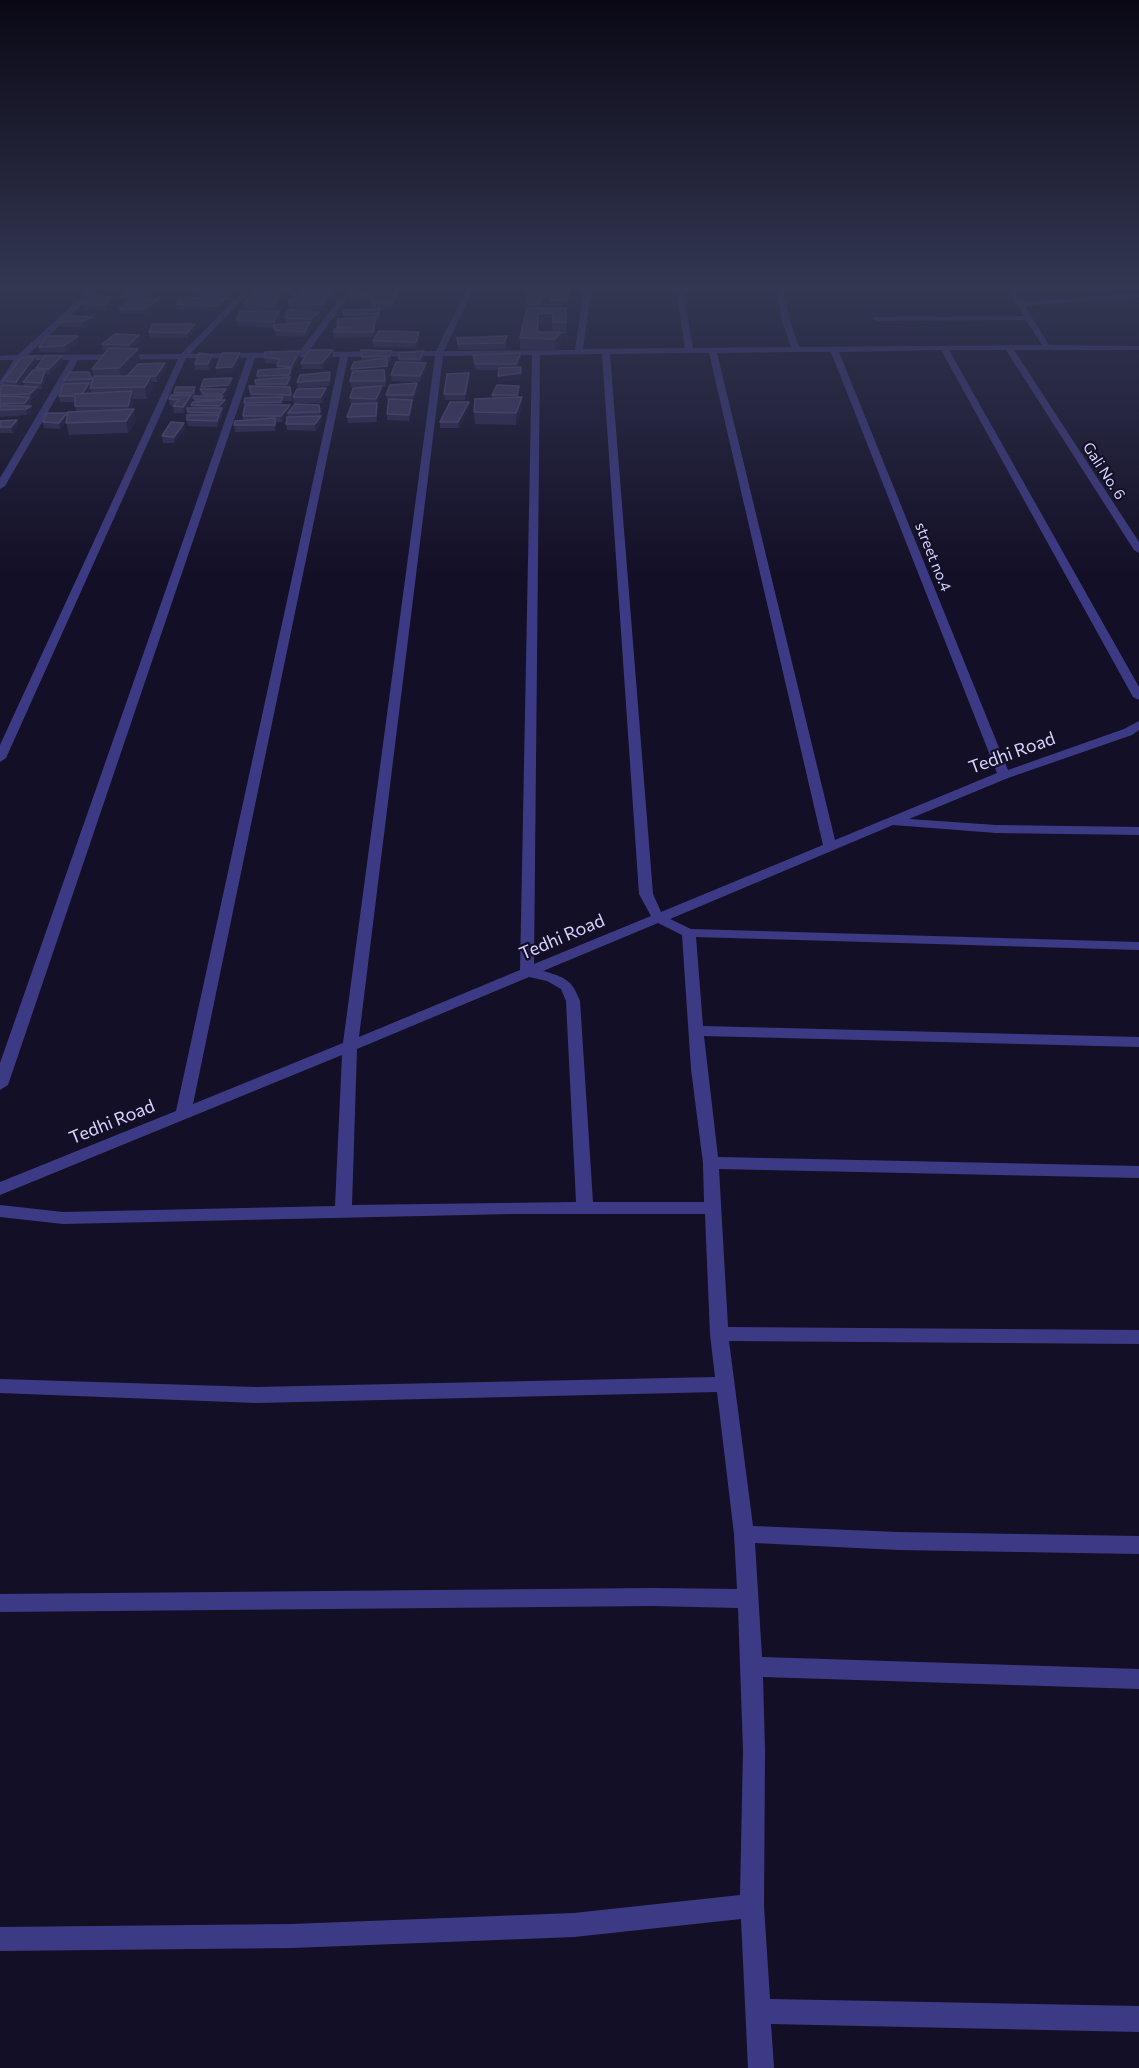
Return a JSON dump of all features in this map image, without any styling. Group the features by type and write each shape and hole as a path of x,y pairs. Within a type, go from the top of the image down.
{"street":[{"path":"0,486 61,382"},
{"path":"0,758 172,382"},
{"path":"0,1085 243,382"},
{"path":"183,1115 339,382"},
{"path":"343,1213 350,1046 435,382"},
{"path":"536,382 527,972 552,978 567,986 573,1002 585,1208"},
{"path":"608,382 646,894 650,910 658,918 689,933 1139,946"},
{"path":"719,382 830,846"},
{"name":"street no.4","path":"847,382 1004,775"},
{"path":"963,382 1139,696"},
{"name":"Gali No. 6","path":"1030,382 1139,550"},
{"name":"Tedhi Road","path":"0,1189 1004,775 1135,730"},
{"path":"892,822 996,829 1139,831"},
{"path":"689,933 696,1031 711,1163 719,1334 744,1534 752,1667 754,1750 752,1906 761,2068"},
{"path":"696,1031 1139,1042"},
{"path":"711,1163 1139,1172"},
{"path":"0,1211 63,1218 585,1208 713,1208"},
{"path":"719,1334 1139,1337"},
{"path":"0,1386 256,1395 724,1384"},
{"path":"744,1534 898,1541 1139,1545"},
{"path":"0,1603 642,1597 748,1599"},
{"path":"752,1667 1139,1679"},
{"path":"0,1939 292,1936 574,1925 752,1906"},
{"path":"758,2012 1139,2019"}],"building":[{"path":"92,382 148,382 145,387 90,388"},
{"path":"203,382 230,382 228,385 201,387"},
{"path":"255,382 288,382 287,384 256,384"},
{"path":"446,382 467,382 465,394 444,394"},
{"path":"89,383 82,394 59,396 63,384"},
{"path":"417,383 413,395 386,395 390,385"},
{"path":"3,385 37,387 30,394 0,395"},
{"path":"497,385 519,386 517,395 492,395"},
{"path":"249,386 290,387 291,395 251,394"},
{"path":"382,386 376,399 350,398 353,388"},
{"path":"176,387 195,387 193,393 174,393"},
{"path":"326,388 321,397 293,397 297,389"},
{"path":"200,389 226,389 222,394 204,394"},
{"path":"132,391 128,406 75,406 75,394"},
{"path":"171,395 191,395 183,407 173,406 179,400 169,399"},
{"path":"0,396 29,397 25,403 0,404"},
{"path":"194,396 223,396 221,399 195,400"},
{"path":"283,397 281,402 244,403 245,398"},
{"path":"522,397 516,413 474,412 475,399"},
{"path":"389,399 412,400 409,415 387,414"},
{"path":"225,400 219,406 191,405 193,402"},
{"path":"450,402 469,402 458,422 440,422"},
{"path":"377,403 376,416 347,417 352,404"},
{"path":"295,404 319,405 320,412 288,413"},
{"path":"245,405 290,405 281,416 243,416"},
{"path":"0,406 31,406 26,409 0,410"},
{"path":"187,408 222,408 220,413 188,412"},
{"path":"134,409 126,421 66,423 68,412"},
{"path":"46,413 67,413 59,423 43,422"},
{"path":"187,415 219,415 217,421 187,420"},
{"path":"321,416 315,424 286,424 287,417"},
{"path":"275,418 275,425 234,425 235,421"},
{"path":"17,420 11,427 0,427 0,421"},
{"path":"171,422 184,423 174,437 162,436"}]}
